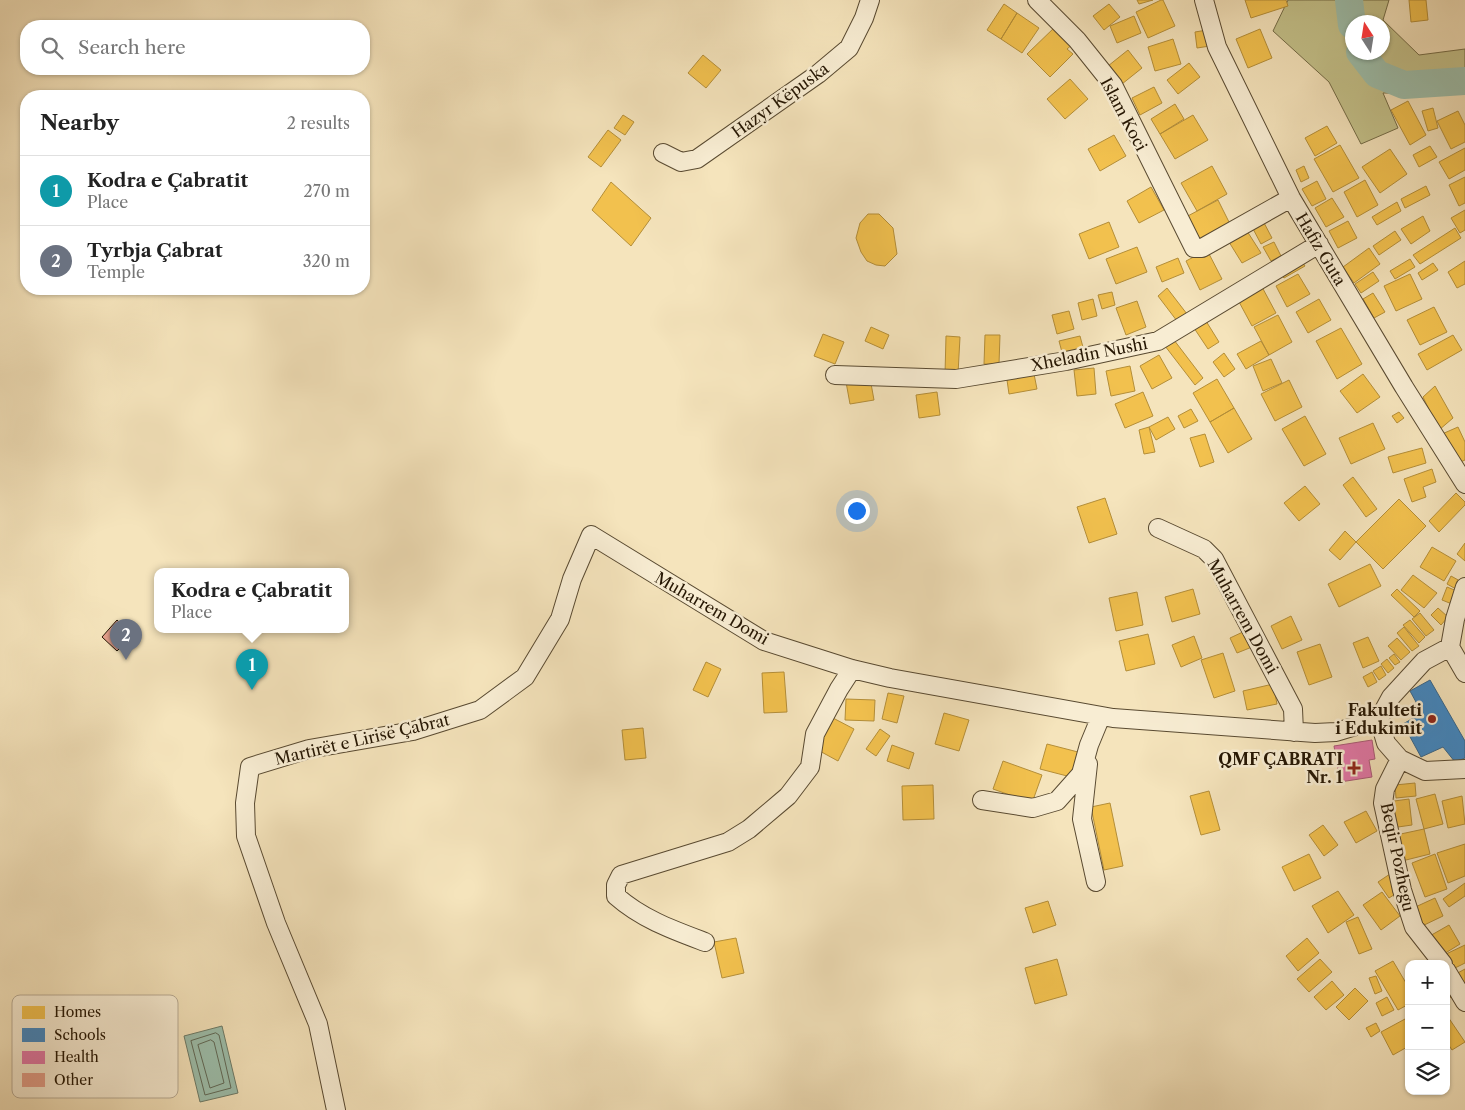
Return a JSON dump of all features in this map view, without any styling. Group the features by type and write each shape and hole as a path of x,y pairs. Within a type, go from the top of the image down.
{"street":[{"name":"Hazyr Këpuska","path":"663,153 681,162 698,160 818,74 849,48 864,18 870,0"},
{"name":"Islam Koci","path":"1037,0 1077,40 1112,85 1194,248 1202,248 1291,198"},
{"name":"Hafiz Guta","path":"1204,0 1216,46 1291,198 1404,387 1465,484"},
{"name":"Xheladin Nushi","path":"834,375 956,379 1066,361 1158,340 1319,244"},
{"name":"Muharrem Domi","path":"1158,528 1204,548 1214,559 1293,709 1294,732"},
{"name":"Martirët e Lirisë Çabrat","path":"336,1110 318,1024 276,923 246,836 245,803 250,767 309,749 413,731 480,710 525,677 560,619 572,579 591,535 608,544"},
{"name":"Muharrem Domi","path":"608,544 688,596 764,641 852,669 938,688 1101,716 1294,732 1336,732 1379,719"},
{"path":"1465,587 1450,647 1465,673"},
{"path":"1450,647 1424,661 1391,697 1379,719 1386,743 1400,759 1425,771 1465,769"},
{"path":"706,942 651,920 631,909 616,896 616,885 621,875 728,842 749,829 788,796 810,767 815,734 839,688 852,669"},
{"path":"982,800 1033,808 1056,801 1081,774 1089,744 1101,716"},
{"path":"1089,744 1082,819 1096,882"},
{"name":"Beqir Pozhegu","path":"1400,759 1385,789 1382,803 1402,890 1414,927 1440,960"},
{"path":"1450,977 1464,1000"}],"shaded area":[{"path":"1288,0 1389,0 1384,15 1345,15 1345,60 1390,60 1390,27 1419,55 1465,49 1465,94 1383,93 1398,128 1361,144 1329,82 1273,31"}],"water":[{"path":"222,1026 238,1093 200,1102 184,1036"}],"building: Homes":[{"path":"1137,0 1153,0 1139,4"},
{"path":"1163,0 1175,26 1148,38 1136,12"},
{"path":"1245,0 1286,0 1288,6 1251,18"},
{"path":"1409,0 1426,0 1428,20 1411,22"},
{"path":"1004,4 1017,13 1001,39 987,30"},
{"path":"1109,4 1120,17 1104,30 1093,16"},
{"path":"1017,13 1039,28 1022,53 1001,39"},
{"path":"1134,16 1141,33 1117,43 1110,26"},
{"path":"1056,26 1073,44 1067,49 1073,54 1050,77 1027,54"},
{"path":"1260,29 1272,58 1248,68 1236,39"},
{"path":"1207,30 1210,46 1197,48 1195,32"},
{"path":"1173,39 1181,64 1155,71 1148,47"},
{"path":"1128,50 1142,68 1122,84 1108,66"},
{"path":"703,55 721,70 706,88 688,73"},
{"path":"1189,63 1200,77 1178,94 1167,80"},
{"path":"1070,79 1088,99 1065,119 1047,99"},
{"path":"1154,87 1162,103 1140,115 1132,98"},
{"path":"1408,101 1426,135 1410,145 1391,110"},
{"path":"1175,104 1184,119 1160,134 1151,119"},
{"path":"1433,108 1438,128 1428,131 1422,111"},
{"path":"1458,111 1465,125 1465,142 1451,149 1437,121"},
{"path":"623,115 634,122 625,135 614,128"},
{"path":"1193,115 1208,140 1175,159 1160,134"},
{"path":"1327,126 1337,143 1315,156 1305,138"},
{"path":"608,130 621,140 601,167 588,157"},
{"path":"1114,135 1126,156 1100,171 1088,149"},
{"path":"1340,145 1359,178 1333,192 1314,159"},
{"path":"1430,146 1437,157 1419,167 1413,155"},
{"path":"1465,148 1465,170 1449,179 1439,162"},
{"path":"1390,149 1407,174 1380,193 1362,167"},
{"path":"1212,166 1227,194 1197,211 1181,183"},
{"path":"1304,166 1309,178 1301,182 1296,170"},
{"path":"1465,177 1465,203 1459,206 1449,185"},
{"path":"1365,180 1378,205 1357,217 1344,192"},
{"path":"1317,181 1326,199 1312,206 1302,189"},
{"path":"611,182 651,218 631,246 592,210"},
{"path":"1426,186 1430,195 1405,208 1401,199"},
{"path":"1151,187 1164,210 1139,223 1127,201"},
{"path":"1332,198 1344,217 1326,227 1315,208"},
{"path":"1218,200 1231,226 1197,243 1184,218"},
{"path":"1397,202 1401,211 1377,225 1372,217"},
{"path":"1465,210 1465,230 1460,233 1451,218"},
{"path":"868,214 879,214 893,228 897,254 885,266 867,261 861,252 856,238 860,223"},
{"path":"1423,216 1430,231 1411,244 1401,229"},
{"path":"1262,219 1272,238 1261,244 1251,225"},
{"path":"1348,221 1357,238 1338,248 1329,231"},
{"path":"1109,222 1119,247 1089,259 1079,234"},
{"path":"1455,228 1461,238 1420,264 1413,255"},
{"path":"1247,231 1261,253 1242,263 1229,242"},
{"path":"1395,231 1401,240 1379,255 1373,246"},
{"path":"1274,242 1281,256 1271,261 1263,247"},
{"path":"1137,247 1147,272 1116,284 1106,259"},
{"path":"1369,248 1380,264 1354,283 1343,267"},
{"path":"1207,250 1222,279 1200,290 1186,261"},
{"path":"1178,258 1184,273 1162,282 1156,267"},
{"path":"1300,259 1305,266 1284,278 1280,274"},
{"path":"1410,259 1415,267 1395,279 1390,271"},
{"path":"1465,261 1465,284 1457,288 1448,272"},
{"path":"1433,263 1438,270 1422,280 1418,273"},
{"path":"1373,272 1379,281 1361,293 1355,284"},
{"path":"1298,274 1310,294 1287,307 1276,286"},
{"path":"1410,274 1422,299 1396,311 1384,286"},
{"path":"1262,287 1276,313 1252,326 1238,300"},
{"path":"1167,288 1187,314 1177,321 1158,296"},
{"path":"1112,292 1115,305 1102,309 1098,295"},
{"path":"1373,293 1385,312 1374,318 1363,299"},
{"path":"1093,299 1097,316 1082,320 1078,303"},
{"path":"1319,299 1331,320 1308,333 1296,312"},
{"path":"1137,301 1146,327 1126,335 1116,308"},
{"path":"1434,307 1447,332 1420,345 1407,320"},
{"path":"1069,311 1074,329 1057,334 1052,315"},
{"path":"1278,315 1292,342 1269,355 1254,327"},
{"path":"1206,321 1219,342 1208,349 1194,328"},
{"path":"871,327 889,335 883,349 865,341"},
{"path":"1341,328 1362,364 1337,379 1316,341"},
{"path":"823,334 844,342 835,364 814,356"},
{"path":"985,335 1000,335 999,364 984,364"},
{"path":"1453,335 1462,350 1427,370 1418,354"},
{"path":"946,336 960,337 958,374 945,374"},
{"path":"1080,336 1084,351 1063,356 1059,341"},
{"path":"1174,340 1203,378 1195,385 1165,346"},
{"path":"1261,341 1269,355 1246,369 1237,354"},
{"path":"1224,353 1235,369 1224,377 1213,362"},
{"path":"1159,355 1172,378 1152,389 1140,366"},
{"path":"1271,359 1282,383 1263,391 1253,366"},
{"path":"1130,366 1135,391 1111,396 1106,371"},
{"path":"1094,368 1096,394 1077,396 1074,370"},
{"path":"1033,369 1037,389 1009,394 1006,373"},
{"path":"1363,374 1380,397 1357,413 1340,391"},
{"path":"870,378 874,400 850,404 846,382"},
{"path":"1217,379 1234,408 1210,422 1193,393"},
{"path":"1289,380 1302,407 1275,421 1261,394"},
{"path":"1435,386 1453,418 1439,430 1423,397"},
{"path":"937,392 940,415 919,418 916,395"},
{"path":"1143,392 1153,416 1125,428 1115,404"},
{"path":"1234,408 1252,439 1228,453 1210,422"},
{"path":"1191,409 1198,421 1184,428 1178,416"},
{"path":"1399,412 1404,418 1397,423 1392,416"},
{"path":"1305,416 1326,454 1304,466 1282,429"},
{"path":"1168,417 1175,429 1156,440 1149,427"},
{"path":"1373,423 1385,449 1351,464 1339,438"},
{"path":"1149,427 1155,452 1144,454 1139,430"},
{"path":"1458,427 1465,442 1465,460 1456,464 1442,434"},
{"path":"1205,434 1214,462 1200,467 1190,438"},
{"path":"1422,448 1426,463 1393,473 1388,457"},
{"path":"1432,469 1436,482 1423,487 1426,497 1412,502 1404,479"},
{"path":"1353,477 1377,509 1366,517 1343,485"},
{"path":"1305,486 1320,504 1299,521 1284,503"},
{"path":"1456,493 1465,502 1465,505 1439,532 1429,521"},
{"path":"1105,498 1117,534 1089,543 1077,507"},
{"path":"1399,499 1426,526 1383,569 1356,542"},
{"path":"1345,531 1356,542 1340,560 1329,550"},
{"path":"1465,543 1465,561 1457,554"},
{"path":"1432,547 1456,561 1444,581 1420,567"},
{"path":"1370,564 1381,586 1339,607 1328,584"},
{"path":"1413,575 1437,593 1424,608 1401,590"},
{"path":"1451,576 1460,581 1456,589 1447,584"},
{"path":"1447,587 1457,591 1452,604 1442,600"},
{"path":"1193,589 1200,614 1172,622 1165,597"},
{"path":"1397,589 1420,611 1414,617 1391,595"},
{"path":"1137,592 1143,625 1116,631 1109,598"},
{"path":"1438,608 1448,617 1441,625 1431,615"},
{"path":"1420,613 1434,630 1426,636 1412,619"},
{"path":"1291,616 1302,640 1282,649 1271,626"},
{"path":"1410,620 1425,637 1419,643 1403,625"},
{"path":"1404,627 1419,646 1412,651 1397,633"},
{"path":"1245,631 1252,647 1237,653 1230,638"},
{"path":"1148,634 1155,664 1126,671 1119,641"},
{"path":"1194,636 1202,658 1181,667 1172,645"},
{"path":"1368,637 1379,661 1363,668 1353,643"},
{"path":"1397,638 1410,652 1401,660 1388,646"},
{"path":"1320,644 1332,677 1309,685 1297,652"},
{"path":"1223,653 1235,691 1214,698 1201,660"},
{"path":"1394,654 1400,662 1395,665 1389,658"},
{"path":"1387,659 1394,668 1388,673 1381,664"},
{"path":"706,662 721,669 708,697 693,690"},
{"path":"1381,666 1386,675 1379,680 1373,671"},
{"path":"784,672 787,712 764,713 762,673"},
{"path":"1372,672 1377,682 1368,687 1363,677"},
{"path":"1273,684 1277,704 1247,710 1243,691"},
{"path":"888,693 904,696 897,723 882,719"},
{"path":"846,699 875,700 874,721 845,720"},
{"path":"944,713 969,720 959,751 935,744"},
{"path":"833,718 854,729 838,761 816,749"},
{"path":"643,728 646,758 625,760 622,730"},
{"path":"880,729 890,736 876,756 866,749"},
{"path":"1047,744 1078,752 1071,777 1040,769"},
{"path":"892,745 914,753 909,769 887,761"},
{"path":"1003,761 1042,775 1032,803 993,789"},
{"path":"1415,783 1416,796 1396,798 1395,785"},
{"path":"933,785 934,819 903,820 902,786"},
{"path":"1209,791 1220,830 1201,835 1190,796"},
{"path":"1435,794 1443,824 1424,829 1416,799"},
{"path":"1462,796 1465,824 1448,828 1442,801"},
{"path":"1409,799 1412,825 1391,828 1387,802"},
{"path":"1110,803 1123,866 1104,870 1091,807"},
{"path":"1366,811 1377,831 1356,843 1344,822"},
{"path":"1323,825 1338,845 1324,856 1309,835"},
{"path":"1424,829 1430,854 1402,861 1396,835"},
{"path":"1465,844 1465,876 1448,883 1437,853"},
{"path":"1309,854 1321,878 1294,891 1282,867"},
{"path":"1435,854 1447,889 1425,897 1412,863"},
{"path":"1390,874 1400,891 1389,898 1378,882"},
{"path":"1465,883 1465,896 1449,907 1443,899"},
{"path":"1338,891 1354,915 1328,933 1312,906"},
{"path":"1382,892 1400,916 1381,930 1363,905"},
{"path":"1435,898 1443,916 1420,927 1411,909"},
{"path":"1048,901 1056,925 1033,933 1025,908"},
{"path":"1358,917 1372,949 1359,954 1346,922"},
{"path":"1449,925 1460,944 1439,957 1428,937"},
{"path":"736,938 744,973 722,978 714,942"},
{"path":"1307,938 1319,953 1298,971 1286,956"},
{"path":"1465,945 1465,963 1451,970 1450,960 1446,960 1444,955"},
{"path":"1057,959 1067,995 1035,1004 1025,968"},
{"path":"1320,959 1332,972 1309,992 1297,979"},
{"path":"1393,961 1405,981 1405,1006 1398,1010 1375,971"},
{"path":"1465,969 1465,992 1454,975"},
{"path":"1376,976 1382,991 1375,994 1369,978"},
{"path":"1332,981 1344,995 1326,1010 1314,997"},
{"path":"1355,988 1368,1001 1349,1020 1336,1007"},
{"path":"1387,997 1394,1010 1382,1016 1376,1003"},
{"path":"1405,1019 1405,1048 1393,1055 1381,1032"},
{"path":"1450,1020 1465,1042 1452,1050 1450,1047"},
{"path":"1376,1023 1380,1031 1371,1037 1366,1028"}],"building: Schools":[{"name":"Fakulteti i Edukimit","path":"1430,680 1465,741 1465,758 1455,762 1443,747 1421,757 1403,724 1422,713 1410,691"}],"building: Health":[{"name":"QMF ÇABRATI Nr. 1","path":"1372,740 1375,759 1369,760 1372,777 1340,782 1334,746"}],"building: Other":[{"path":"117,620 133,635 117,651 102,637"}],"waterway":[{"path":"1349,0 1351,15"},
{"path":"1366,60 1377,74 1404,85 1465,81"}],"place":[{"name":"Tyrbja Çabrat","path":"126,660"},
{"name":"Kodra e Çabratit","path":"252,690"},
{"name":"Fakulteti i Edukimit","path":"1432,719"},
{"name":"QMF ÇABRATI Nr. 1","path":"1354,768"}]}
